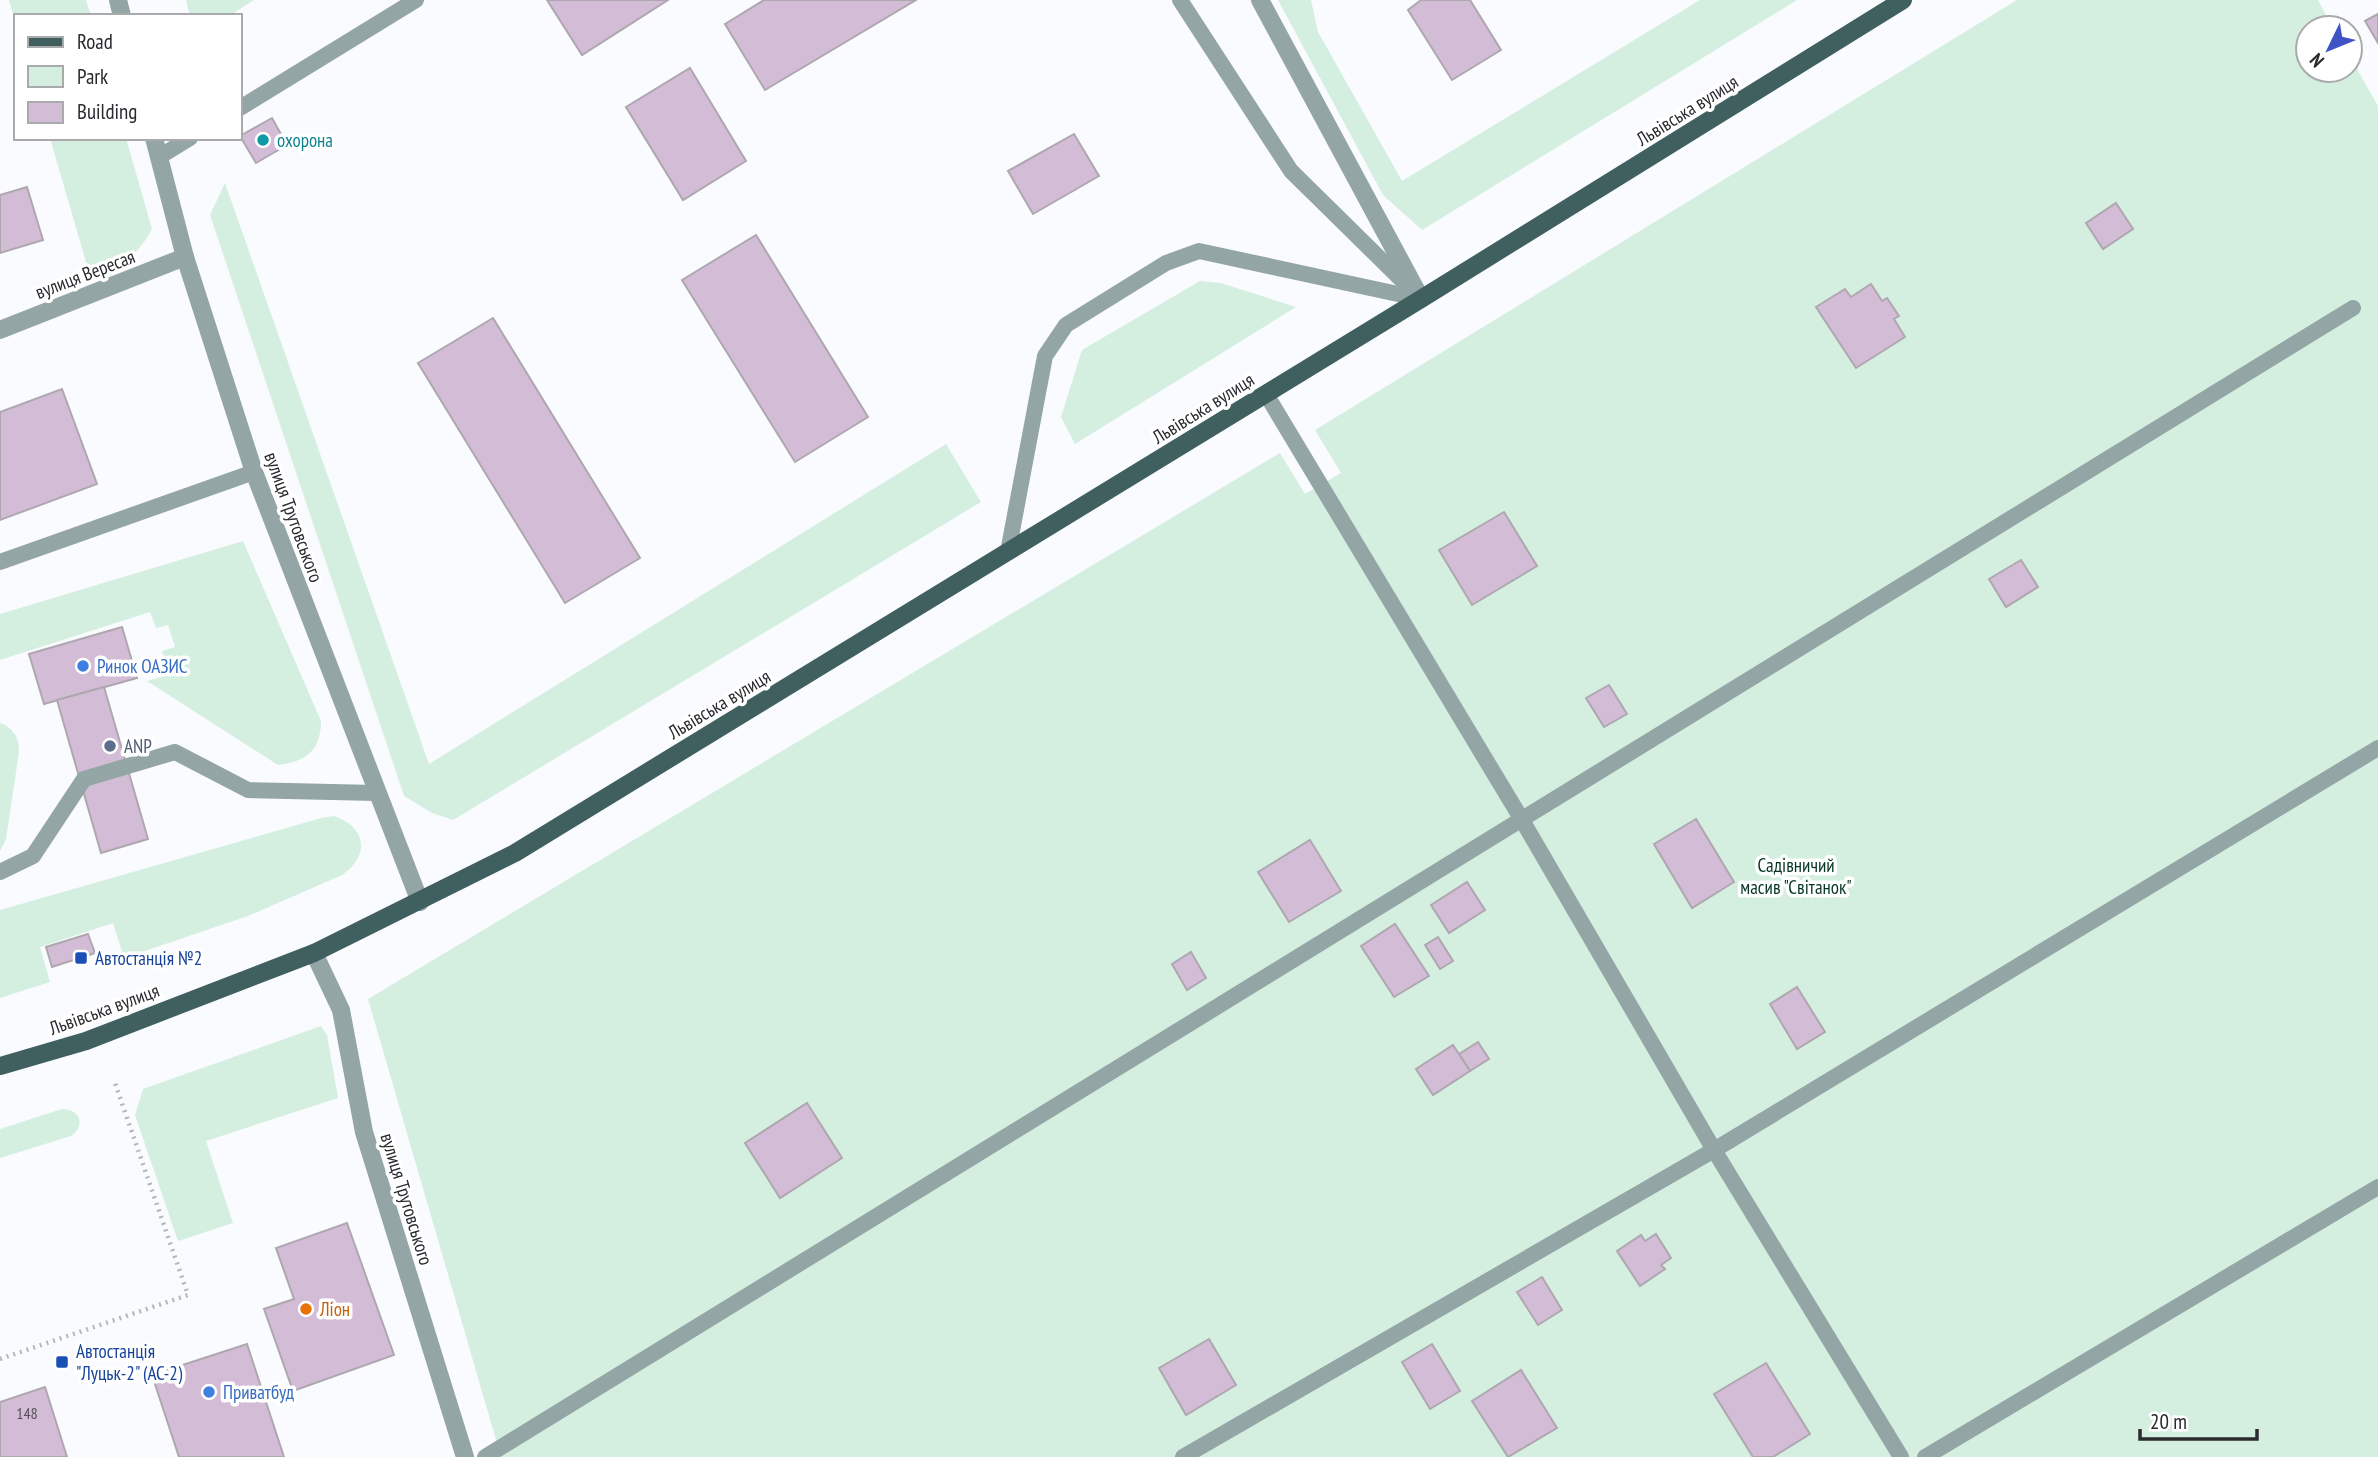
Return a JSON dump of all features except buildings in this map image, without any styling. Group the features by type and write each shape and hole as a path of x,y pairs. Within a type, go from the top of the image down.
{"main road":[{"name":"Львівська вулиця","path":"0,1066 86,1041 314,953 515,853 1421,299 1903,0"}],"street":[{"path":"1260,0 1421,299"},
{"name":"вулиця Трутовського","path":"154,140 185,257 254,472 420,902"},
{"name":"вулиця Вересая","path":"0,330 185,257"},
{"name":"вулиця Трутовського","path":"314,953 341,1010 365,1132 465,1457"}],"lane":[{"path":"242,107 416,0"},
{"path":"1180,0 1291,171 1421,299"},
{"path":"159,158 187,140"},
{"path":"1009,552 1045,356 1066,325 1155,270 1199,251 1421,299"},
{"path":"485,1457 2353,309"},
{"path":"1266,394 1522,820 1714,1150 1901,1457"},
{"path":"0,562 254,472"},
{"path":"1183,1457 1714,1150 2378,748"},
{"path":"0,872 33,856 84,779 175,752 248,790 376,793"},
{"path":"1926,1457 2378,1187"}],"path":[{"path":"0,1359 188,1295 115,1083"}],"green space":[{"path":"9,0 86,0 90,14 14,14 14,17"},
{"path":"186,0 254,0 232,14 190,14"},
{"path":"1278,0 1311,0 1318,32 1402,181 1700,0 1797,0 1422,230 1383,195"},
{"name":"Садівничий масив \"Світанок\"","path":"2017,0 2318,0 2326,14 2294,14 2294,84 2364,84 2364,82 2378,106 2378,1457 501,1457 368,999 1280,453 1305,494 1341,473 1315,430"},
{"path":"51,140 127,140 152,229 127,260 90,276"},
{"path":"225,183 429,764 946,444 981,502 453,820 432,813 404,796 210,215"},
{"path":"1200,281 1221,283 1296,307 1075,444 1061,417 1082,350"},
{"path":"243,541 321,721 315,746 297,761 278,765 147,681 169,675 162,651 175,647 168,625 156,628 150,612 0,660 0,614"},
{"path":"0,723 15,734 19,752 6,839 0,851"},
{"path":"334,816 353,827 361,842 357,859 342,875 248,916 124,958 113,923 40,947 50,982 0,998 0,910"},
{"path":"321,1026 327,1035 338,1098 206,1141 233,1223 178,1241 135,1115 143,1089"},
{"path":"62,1109 73,1112 79,1118 76,1132 71,1136 0,1158 0,1129"}],"place":[{"name":"охорона","path":"263,140"},
{"name":"Ринок ОАЗИС","path":"83,666"},
{"name":"ANP","path":"110,746"},
{"name":"Автостанція №2","path":"81,958"},
{"name":"Ліон","path":"306,1309"},
{"name":"Автостанція \"Луцьк-2\" (АС-2)","path":"62,1362"},
{"name":"Приватбуд","path":"209,1392"}]}
